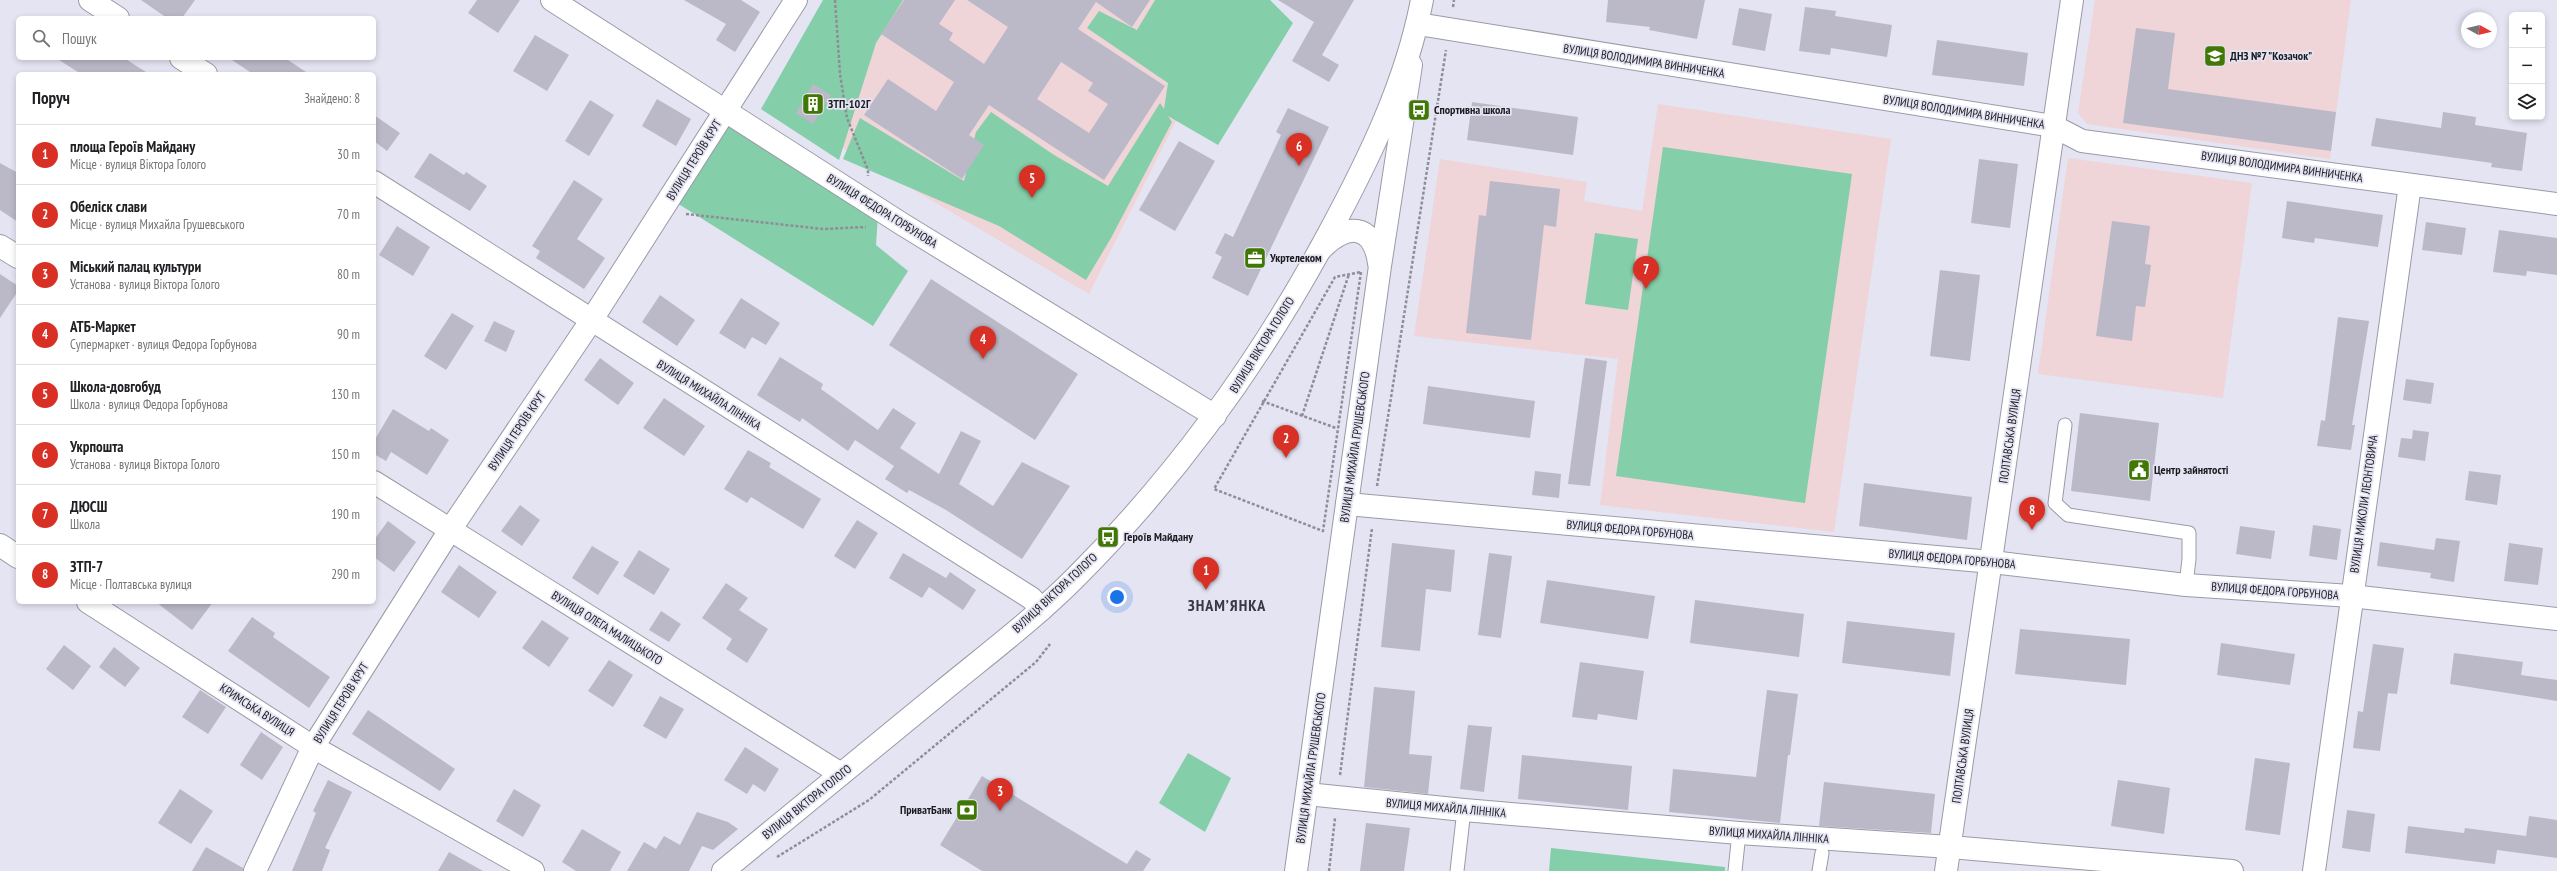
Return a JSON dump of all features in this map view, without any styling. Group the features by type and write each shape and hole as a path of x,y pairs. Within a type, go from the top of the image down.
{"street":[{"path":"90,0 115,16"},
{"name":"ВУЛИЦЯ ФЕДОРА ГОРБУНОВА","path":"552,0 902,224 1215,416"},
{"name":"ВУЛИЦЯ ГЕРОЇВ КРУТ","path":"255,871 313,747 450,530 591,321 796,0"},
{"name":"ВУЛИЦЯ МИХАЙЛА ГРУШЕВСЬКОГО","path":"1296,871 1347,504 1370,269 1422,0"},
{"name":"ПОЛТАВСЬКА ВУЛИЦЯ","path":"1946,871 1992,562 2072,0"},
{"name":"ВУЛИЦЯ МИХАЙЛА ГРУШЕВСЬКОГО","path":"1374,146 1390,108 1418,24"},
{"name":"ВУЛИЦЯ ВОЛОДИМИРА ВИННИЧЕНКА","path":"1418,24 2053,126 2082,141 2557,204"},
{"path":"184,60 203,72"},
{"name":"ВУЛИЦЯ ВІКТОРА ГОЛОГО","path":"722,871 1042,609 1074,578 1151,496 1215,416 1258,354 1320,250 1374,146"},
{"name":"ВУЛИЦЯ МИХАЙЛА ЛІННІКА","path":"376,183 591,321 1024,593 1042,609"},
{"name":"ВУЛИЦЯ МИКОЛИ ЛЕОНТОВИЧА","path":"2314,871 2351,596 2410,185"},
{"path":"1320,250 1332,236 1347,231 1358,232 1369,236 1377,247 1370,269"},
{"path":"0,246 16,257"},
{"name":"ВУЛИЦЯ ОЛЕГА МАЛИЦЬКОГО","path":"376,483 841,774"},
{"name":"ВУЛИЦЯ ФЕДОРА ГОРБУНОВА","path":"1347,504 1992,562 2186,585 2351,596 2557,619"},
{"path":"0,545 16,556"},
{"name":"КРИМСЬКА ВУЛИЦЯ","path":"91,604 313,747 533,871"},
{"name":"ВУЛИЦЯ МИХАЙЛА ЛІННІКА","path":"1307,794 1464,810 1739,834 1950,847 2232,871"}],"lane":[{"path":"2065,425 2054,502 2068,515 2189,533 2189,559 2186,585"},
{"path":"1457,871 1464,810"},
{"path":"1735,871 1739,834"},
{"path":"1818,871 1822,853"}],"path":[{"path":"835,0 840,74 847,118 868,170 869,203"},
{"path":"1329,871 1337,798 1375,507 1454,0"},
{"path":"682,214 823,229 902,224"},
{"path":"1323,531 1214,489 1262,401 1335,277 1370,269"},
{"path":"1302,416 1349,274"},
{"path":"1262,401 1338,429"},
{"path":"775,858 869,800 1036,662 1050,644"}],"shaded area":[{"path":"835,0 1224,0 1197,79 1089,294 766,102"},
{"name":"ДНЗ №7 \"Козачок\"","path":"2095,0 2351,0 2330,159 2087,124 2078,113"},
{"path":"1658,104 1891,139 1834,532 1600,505 1618,359 1414,336 1440,159 1587,182 1584,201 1642,211"},
{"path":"2068,158 2252,183 2223,398 2038,374"}],"green space":[{"path":"823,0 903,0 876,43 839,160 761,109"},
{"path":"1155,0 1270,0 1293,23 1218,145 1168,116 1172,122 1111,238 1086,280 999,226 843,159 860,118 964,181 976,132 991,112 1054,155 1108,186 1160,103 1164,109 1168,83 1087,28 1099,11 1137,30"},
{"path":"730,122 878,215 876,245 908,271 873,326 677,203"},
{"path":"1663,147 1852,174 1805,503 1616,476"},
{"path":"1595,233 1638,239 1628,310 1585,304"},
{"path":"1188,753 1231,778 1205,832 1159,803"},
{"path":"1551,848 1725,867 1725,871 1549,871"}],"building":[{"path":"141,0 195,0 183,16 164,16"},
{"path":"477,0 520,0 498,33 468,13"},
{"path":"684,0 741,0 760,12 735,52 716,40 726,24"},
{"path":"904,0 955,0 939,24 953,33 949,40 984,64 1008,27 967,0 1150,0 1132,27 1096,2 1078,29 1165,86 1104,180 989,105 969,135 984,145 962,179 864,115 888,79 936,111 954,82 881,34","holes":["1061,62 1093,83 1088,91 1108,104 1089,133 1037,99"]},
{"path":"1278,0 1354,0 1322,55 1339,65 1329,82 1292,61 1314,22"},
{"path":"1608,0 1705,0 1697,39 1649,30 1650,27 1606,22"},
{"path":"1805,7 1836,11 1835,16 1892,25 1887,57 1831,48 1830,55 1799,51"},
{"path":"1739,8 1772,14 1765,51 1732,45"},
{"path":"2136,28 2175,33 2168,89 2336,112 2331,151 2123,123"},
{"path":"535,35 569,55 547,91 513,71"},
{"path":"1937,40 2028,53 2024,86 1932,75"},
{"path":"59,60 127,60 146,72 78,72"},
{"path":"232,60 288,60 306,72 250,72"},
{"name":"ЗТП-102Г","path":"813,84 831,95 813,124 796,113"},
{"path":"657,99 691,119 676,146 642,126"},
{"path":"590,100 614,115 589,156 565,141"},
{"path":"1472,102 1578,117 1573,155 1467,140"},
{"path":"1288,108 1329,127 1248,296 1212,278 1222,257 1215,253 1225,233 1233,237 1281,135 1276,132"},
{"path":"2443,112 2476,117 2475,125 2527,133 2522,171 2491,167 2492,163 2371,146 2376,118 2441,128"},
{"path":"376,116 400,133 387,151 376,143"},
{"path":"1179,141 1215,161 1175,231 1139,210"},
{"path":"430,153 464,175 466,172 487,186 470,211 414,177"},
{"path":"1979,159 2018,164 2010,228 1971,223"},
{"path":"0,163 16,172 16,221 0,210"},
{"path":"574,180 603,199 577,239 605,258 584,289 536,258 540,251 532,246"},
{"path":"1490,181 1560,189 1556,227 1544,225 1531,340 1466,333 1479,215 1486,216"},
{"path":"2287,201 2383,215 2378,247 2315,238 2314,243 2282,238"},
{"path":"2112,221 2150,226 2145,264 2151,265 2145,307 2136,306 2132,341 2096,336"},
{"path":"2426,222 2466,228 2462,255 2422,250"},
{"path":"397,226 430,247 413,276 379,255"},
{"path":"2499,230 2557,238 2557,275 2527,271 2526,276 2493,272"},
{"path":"1940,270 1980,275 1970,361 1930,356"},
{"path":"0,274 16,285 16,294 0,318"},
{"path":"931,279 1078,374 1035,440 889,345"},
{"path":"660,295 695,320 677,346 642,322"},
{"path":"741,298 780,323 766,345 752,337 745,349 719,333"},
{"path":"452,313 474,326 446,370 424,356"},
{"path":"2338,317 2369,321 2352,425 2355,425 2351,450 2317,446 2321,420 2325,421"},
{"path":"494,321 515,331 506,352 484,341"},
{"path":"780,357 823,384 821,389 878,430 893,408 916,423 900,448 939,474 961,431 981,441 959,484 993,506 1022,462 1070,486 1022,559 946,510 909,490 907,493 885,479 894,466 855,440 848,451 802,418 800,422 757,395"},
{"path":"600,358 634,383 618,405 584,380"},
{"path":"1585,358 1607,361 1590,486 1568,484"},
{"path":"2406,379 2434,383 2431,404 2403,400"},
{"path":"1428,386 1535,401 1530,438 1423,424"},
{"path":"664,398 705,426 684,456 643,428"},
{"path":"393,409 429,431 431,428 449,440 427,475 391,452 386,461 376,455 376,438"},
{"path":"2080,413 2159,423 2150,501 2071,491"},
{"path":"2413,430 2429,432 2425,461 2398,457 2401,438 2412,439"},
{"path":"748,450 771,463 769,467 821,499 803,529 751,497 747,503 724,489"},
{"path":"1535,471 1561,474 1559,498 1532,495"},
{"path":"2469,471 2501,475 2497,505 2465,500"},
{"path":"1864,483 1972,497 1967,540 1859,526"},
{"path":"520,505 540,520 522,546 501,531"},
{"path":"857,520 878,533 855,569 834,556"},
{"path":"388,521 416,542 394,572 376,558 376,537"},
{"path":"2313,525 2341,529 2337,560 2309,556"},
{"path":"2240,526 2275,531 2271,559 2236,554"},
{"path":"2436,538 2460,541 2454,582 2430,578 2431,573 2377,566 2380,542 2434,550"},
{"path":"1392,543 1455,550 1451,592 1426,589 1420,651 1381,647"},
{"path":"2509,543 2543,548 2538,585 2504,581"},
{"path":"592,546 619,562 598,595 572,578"},
{"path":"639,550 670,569 654,595 623,576"},
{"path":"903,553 946,578 950,572 976,590 963,610 929,587 922,598 889,578"},
{"path":"1489,553 1512,556 1501,638 1478,635"},
{"path":"459,565 497,592 479,618 441,592"},
{"path":"1547,580 1655,596 1648,639 1540,623"},
{"path":"726,583 748,598 739,610 768,629 747,663 726,649 732,639 702,618"},
{"path":"1695,600 1804,614 1799,657 1690,643"},
{"path":"159,604 212,604 192,630"},
{"path":"661,611 681,624 669,642 649,630"},
{"path":"252,617 275,633 273,637 330,677 309,708 228,651"},
{"path":"542,620 569,638 549,667 522,648"},
{"path":"1847,621 1955,633 1950,676 1842,663"},
{"path":"2020,629 2130,639 2126,685 2015,674"},
{"path":"2221,643 2295,654 2290,685 2217,675"},
{"path":"2373,644 2404,648 2397,694 2388,693 2380,751 2353,748 2358,711 2363,712"},
{"path":"64,645 91,666 73,690 46,669"},
{"path":"114,647 140,668 125,687 99,667"},
{"path":"2454,653 2523,662 2521,675 2557,680 2557,701 2450,684"},
{"path":"609,660 633,675 613,707 588,691"},
{"path":"1580,662 1644,671 1637,720 1598,714 1597,720 1572,717"},
{"path":"1374,687 1415,691 1409,754 1432,756 1428,794 1364,787"},
{"path":"200,690 226,707 208,734 182,717"},
{"path":"1767,690 1798,694 1790,755 1788,755 1780,823 1669,812 1673,769 1756,777"},
{"path":"660,696 684,709 666,739 643,726"},
{"path":"368,710 455,769 440,791 352,734"},
{"path":"1468,725 1492,727 1484,792 1460,789"},
{"path":"261,732 283,747 262,780 240,765"},
{"path":"745,747 779,769 765,792 753,784 747,794 724,780"},
{"path":"1522,755 1632,766 1628,810 1518,799"},
{"path":"2255,758 2290,763 2280,835 2245,830"},
{"path":"982,776 1127,864 1136,850 1151,859 1143,871 982,871 940,845"},
{"path":"328,780 352,792 325,848 330,850 322,871 292,871 316,813 313,811"},
{"path":"2118,780 2170,788 2164,834 2111,826"},
{"path":"1824,782 1935,794 1931,833 1819,826"},
{"path":"180,789 213,811 191,844 158,823"},
{"path":"514,789 541,805 523,837 496,821"},
{"path":"2347,810 2375,814 2370,852 2342,848"},
{"path":"697,812 728,822 738,829 713,850 702,846 689,871 627,871 644,842 656,849 664,836 680,845"},
{"path":"2529,816 2557,820 2557,858 2497,850 2495,864 2405,853 2408,826 2464,833 2465,828 2526,836"},
{"path":"1366,823 1410,828 1404,871 1360,871"},
{"path":"582,829 621,852 610,871 576,871 562,862"},
{"path":"206,847 243,868 243,871 192,871"},
{"path":"449,852 483,871 438,871"}],"place":[{"name":"ДНЗ №7 \"Козачок\"","path":"2215,56"},
{"name":"ЗТП-102Г","path":"813,104"},
{"name":"Спортивна школа","path":"1419,110"},
{"name":"Укрпошта","path":"1299,166"},
{"name":"Школа-довгобуд","path":"1032,198"},
{"name":"Укртелеком","path":"1255,258"},
{"name":"ДЮСШ","path":"1646,289"},
{"name":"АТБ-Маркет","path":"983,359"},
{"name":"Обеліск слави","path":"1286,458"},
{"name":"Центр зайнятості","path":"2139,470"},
{"name":"ЗТП-7","path":"2032,530"},
{"name":"Героїв Майдану","path":"1108,537"},
{"name":"площа Героїв Майдану","path":"1206,590"},
{"name":"ПриватБанк","path":"967,810"},
{"name":"Міський палац культури","path":"1000,811"}],"district":[{"name":"ЗНАМ’ЯНКА","path":"1227,605"}]}
